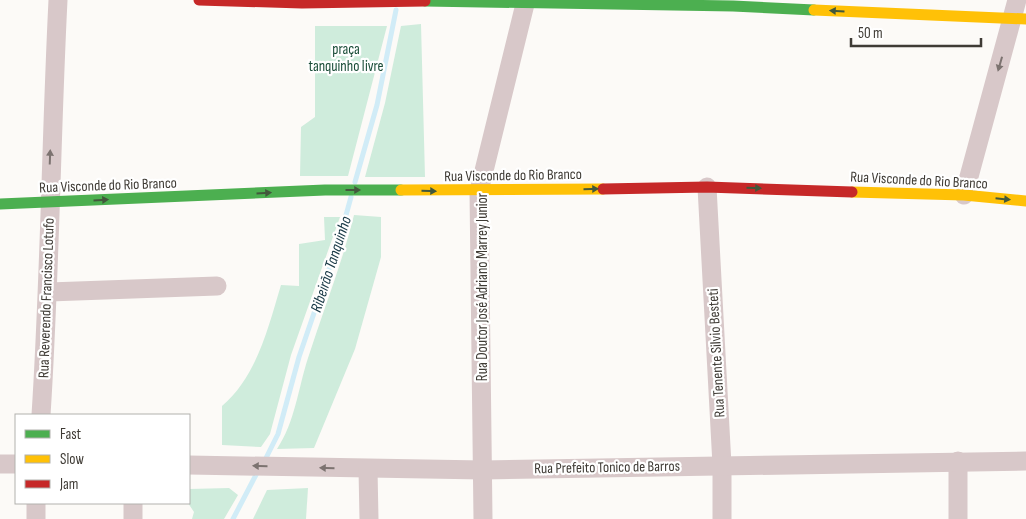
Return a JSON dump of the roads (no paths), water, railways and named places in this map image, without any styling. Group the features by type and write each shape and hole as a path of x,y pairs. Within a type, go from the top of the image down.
{"street":[{"name":"Rua Reverendo Francisco Lotufo","path":"41,414 48,292 49,203 58,0"},
{"path":"199,0 389,4 526,1 733,3 1019,20"},
{"path":"964,195 1019,20 1017,0"},
{"name":"Rua Doutor José Adriano Marrey Junior","path":"483,519 480,192 526,1"},
{"name":"Rua Visconde do Rio Branco","path":"0,204 326,190 480,192 707,187 964,195 1026,201"},
{"name":"Rua Tenente Silvio Besteti","path":"707,187 722,465 722,519"},
{"path":"48,292 217,286"},
{"path":"958,461 958,519"},
{"name":"Rua Prefeito Tonico de Barros","path":"190,465 483,470 1026,461"},
{"path":"0,464 15,464"},
{"path":"368,469 368,519"},
{"path":"36,504 36,519"},
{"path":"133,504 133,519"}],"waterway":[{"name":"Ribeirão Tanquinho","path":"355,182 377,105 396,10"},
{"name":"Ribeirão Tanquinho","path":"264,462 278,434 299,357 340,237 351,197"},
{"name":"Ribeirão Tanquinho","path":"233,519 258,471"}],"park label":[{"name":"praça tanquinho livre","path":"346,58"}]}
